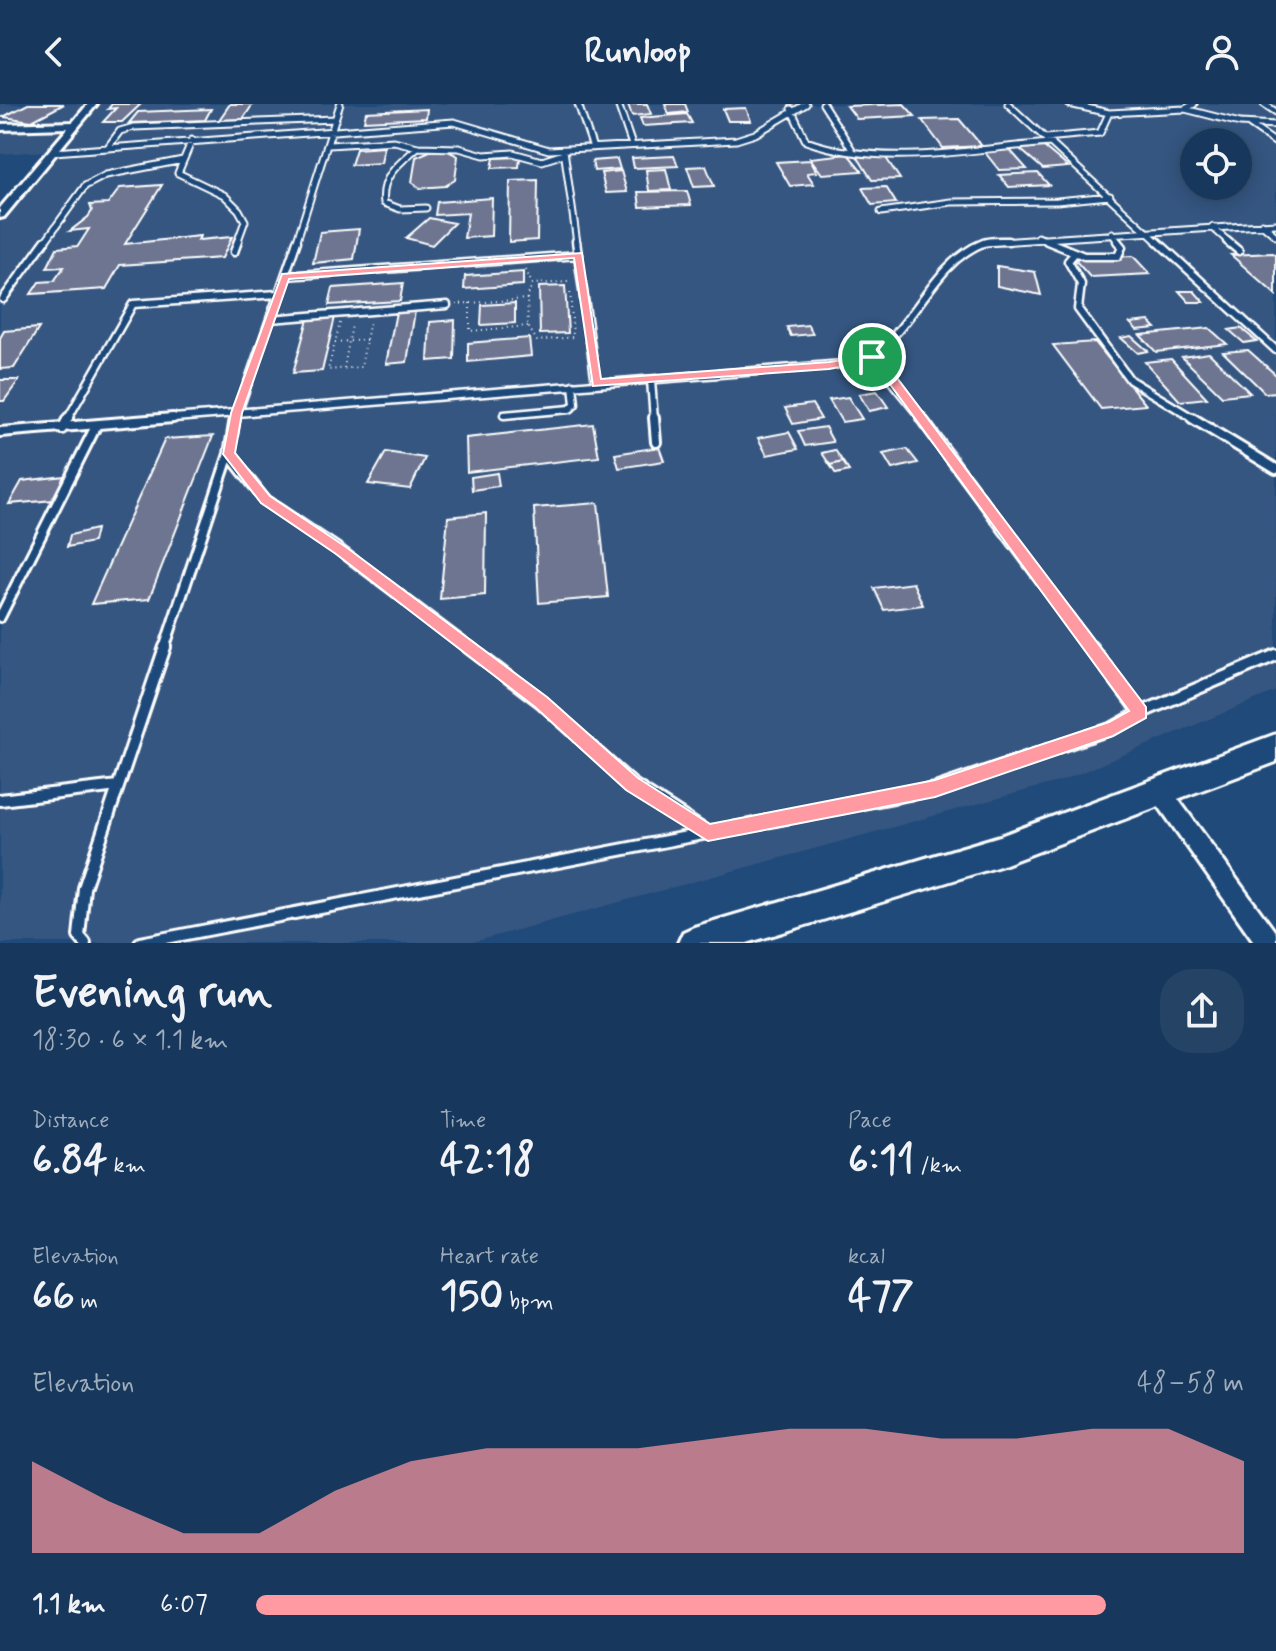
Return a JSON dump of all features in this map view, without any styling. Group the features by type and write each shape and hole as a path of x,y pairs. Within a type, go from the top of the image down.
{"street":[{"path":"0,215 93,104"},
{"path":"0,127 76,125"},
{"path":"694,943 1000,851 1276,748"},
{"path":"1160,791 1269,943"}],"lane":[{"path":"85,943 79,936 84,888 229,454 236,413 286,276 340,104"},
{"path":"578,104 593,148"},
{"path":"618,104 632,145"},
{"path":"329,145 394,141 418,147 459,148 484,155 513,153 542,161 564,152 593,148 744,139 757,135 791,109 806,104"},
{"path":"823,104 853,151"},
{"path":"1008,104 1276,349"},
{"path":"1069,104 1109,113 1185,109 1249,124 1276,125"},
{"path":"1185,109 1194,104"},
{"path":"1264,104 1276,112"},
{"path":"791,109 810,143 853,151 909,153 1052,143"},
{"path":"1045,138 1100,133 1109,113"},
{"path":"108,147 120,131 134,127 336,119"},
{"path":"54,152 462,122 533,148 564,152"},
{"path":"1249,124 1276,143"},
{"path":"192,140 179,174 226,195 239,207 245,221 234,252"},
{"path":"418,147 393,169 382,194 384,203 396,208 426,208"},
{"path":"564,152 596,383"},
{"path":"3,299 85,186 106,175 183,160"},
{"path":"881,212 951,202 1057,201 1110,196"},
{"path":"1262,224 1276,236"},
{"path":"0,432 829,366 872,357 974,247 993,240 1276,224"},
{"path":"1212,227 1239,251"},
{"path":"1037,237 1074,254 1118,256 1122,247 1112,233"},
{"path":"1074,254 1068,261 1081,284 1078,309 1130,380 1276,469"},
{"path":"286,276 579,255"},
{"path":"62,429 133,304 278,294"},
{"path":"270,319 447,305"},
{"path":"872,357 900,389 1140,713"},
{"path":"651,380 656,442"},
{"path":"504,415 570,409 575,404 573,385"},
{"path":"0,617 96,426"},
{"path":"229,454 265,500 341,551 541,702 632,784 708,833"},
{"path":"140,943 935,789 1113,728 1140,713 1276,655"},
{"path":"0,800 118,786"}],"path":[{"path":"522,259 532,284 527,299 528,326 537,341 573,337 569,282 532,284"},
{"path":"447,305 527,299"},
{"path":"470,303 470,331 528,326"},
{"path":"342,311 328,370 361,367 372,309"},
{"path":"344,368 354,310"},
{"path":"335,342 366,340"}],"shaded area":[{"path":"0,104 1276,104 1276,691 1061,781 470,943 0,943 0,223 63,150 0,154"}],"building":[{"path":"28,104 64,104 32,121 3,117"},
{"path":"112,104 141,104 122,122 103,122 116,108 108,109"},
{"path":"230,104 253,104 243,119 219,120"},
{"path":"628,104 647,104 651,114 632,116"},
{"path":"665,104 685,104 688,112 669,114"},
{"path":"904,104 915,116 857,119 847,106"},
{"path":"746,108 751,121 728,121 723,109"},
{"path":"211,109 205,120 129,123 138,112"},
{"path":"427,109 426,118 364,121 366,112"},
{"path":"687,114 692,123 643,126 640,118"},
{"path":"959,119 982,146 943,148 922,120"},
{"path":"384,147 381,163 351,165 356,149"},
{"path":"1044,147 1068,167 1043,169 1020,149"},
{"path":"1009,149 1027,169 999,170 983,150"},
{"path":"430,151 448,151 458,156 455,180 445,186 420,188 412,182 416,157"},
{"path":"848,154 862,171 822,174 810,158"},
{"path":"884,155 900,179 872,180 857,156"},
{"path":"674,156 678,166 634,168 632,158"},
{"path":"520,157 519,167 492,168 494,158"},
{"path":"617,159 620,169 594,171 592,161"},
{"path":"810,160 817,172 807,173 814,184 790,186 776,162"},
{"path":"706,166 714,186 694,187 687,167"},
{"path":"666,169 671,190 649,191 646,170"},
{"path":"621,171 627,192 606,193 601,173"},
{"path":"1038,173 1049,185 1009,187 999,175"},
{"path":"538,180 537,240 509,242 510,181"},
{"path":"162,185 125,244 200,236 198,240 232,237 222,258 120,265 106,289 31,294 39,282 54,281 64,267 47,268 57,248 78,246 89,229 70,231 88,217 92,211 90,205 108,204 120,188"},
{"path":"886,187 896,203 872,205 862,188"},
{"path":"687,191 691,205 640,207 638,192"},
{"path":"492,198 491,236 464,238 468,213 435,215 437,202"},
{"path":"429,218 454,223 432,245 406,238"},
{"path":"359,229 354,259 313,263 320,232"},
{"path":"1231,255 1276,255 1276,295"},
{"path":"1133,256 1150,274 1090,277 1074,259"},
{"path":"997,266 1035,272 1041,295 997,286"},
{"path":"523,272 523,285 464,289 465,276"},
{"path":"403,283 400,301 329,305 333,288"},
{"path":"565,286 568,333 540,334 539,287"},
{"path":"1179,291 1194,291 1204,302 1189,302"},
{"path":"515,303 515,323 481,325 482,305"},
{"path":"415,311 407,362 386,364 396,312"},
{"path":"335,317 322,371 293,373 308,319"},
{"path":"455,320 454,359 428,361 430,322"},
{"path":"1149,321 1156,328 1137,330 1130,323"},
{"path":"808,325 813,334 791,336 787,327"},
{"path":"39,328 14,368 0,369 0,338 4,331"},
{"path":"1209,328 1227,344 1156,352 1140,335"},
{"path":"1241,328 1256,341 1244,343 1229,330"},
{"path":"1131,336 1148,351 1138,353 1121,338"},
{"path":"529,338 531,356 468,362 468,343"},
{"path":"1095,342 1146,405 1101,409 1053,345"},
{"path":"1248,350 1276,375 1276,392 1265,393 1223,352"},
{"path":"1209,353 1250,393 1222,396 1182,357"},
{"path":"1171,359 1207,398 1180,401 1145,362"},
{"path":"0,380 19,380 4,401 0,401"},
{"path":"877,391 888,407 869,411 859,394"},
{"path":"848,397 862,419 842,422 829,400"},
{"path":"812,404 821,419 793,424 785,408"},
{"path":"593,424 599,457 467,472 466,438"},
{"path":"825,427 833,442 805,446 798,431"},
{"path":"789,432 798,449 767,455 758,438"},
{"path":"213,436 149,599 91,604 165,439"},
{"path":"659,447 664,461 619,468 615,454"},
{"path":"907,449 918,463 892,469 883,454"},
{"path":"835,450 843,462 830,465 822,453"},
{"path":"386,452 425,458 410,489 368,484"},
{"path":"843,462 849,471 836,474 830,465"},
{"path":"497,473 499,486 472,490 471,477"},
{"path":"65,476 54,500 9,504 22,481"},
{"path":"598,503 608,597 539,603 534,508"},
{"path":"486,513 485,595 440,599 448,517"},
{"path":"96,529 93,542 67,547 70,535"},
{"path":"913,583 923,605 884,610 874,588"}],"route":[{"path":"579,255 596,383 829,366 866,361 872,357 890,376 1140,713 1113,728 935,789 708,833 632,784 541,702 341,551 265,500 229,454 236,413 286,276 579,255"}]}
